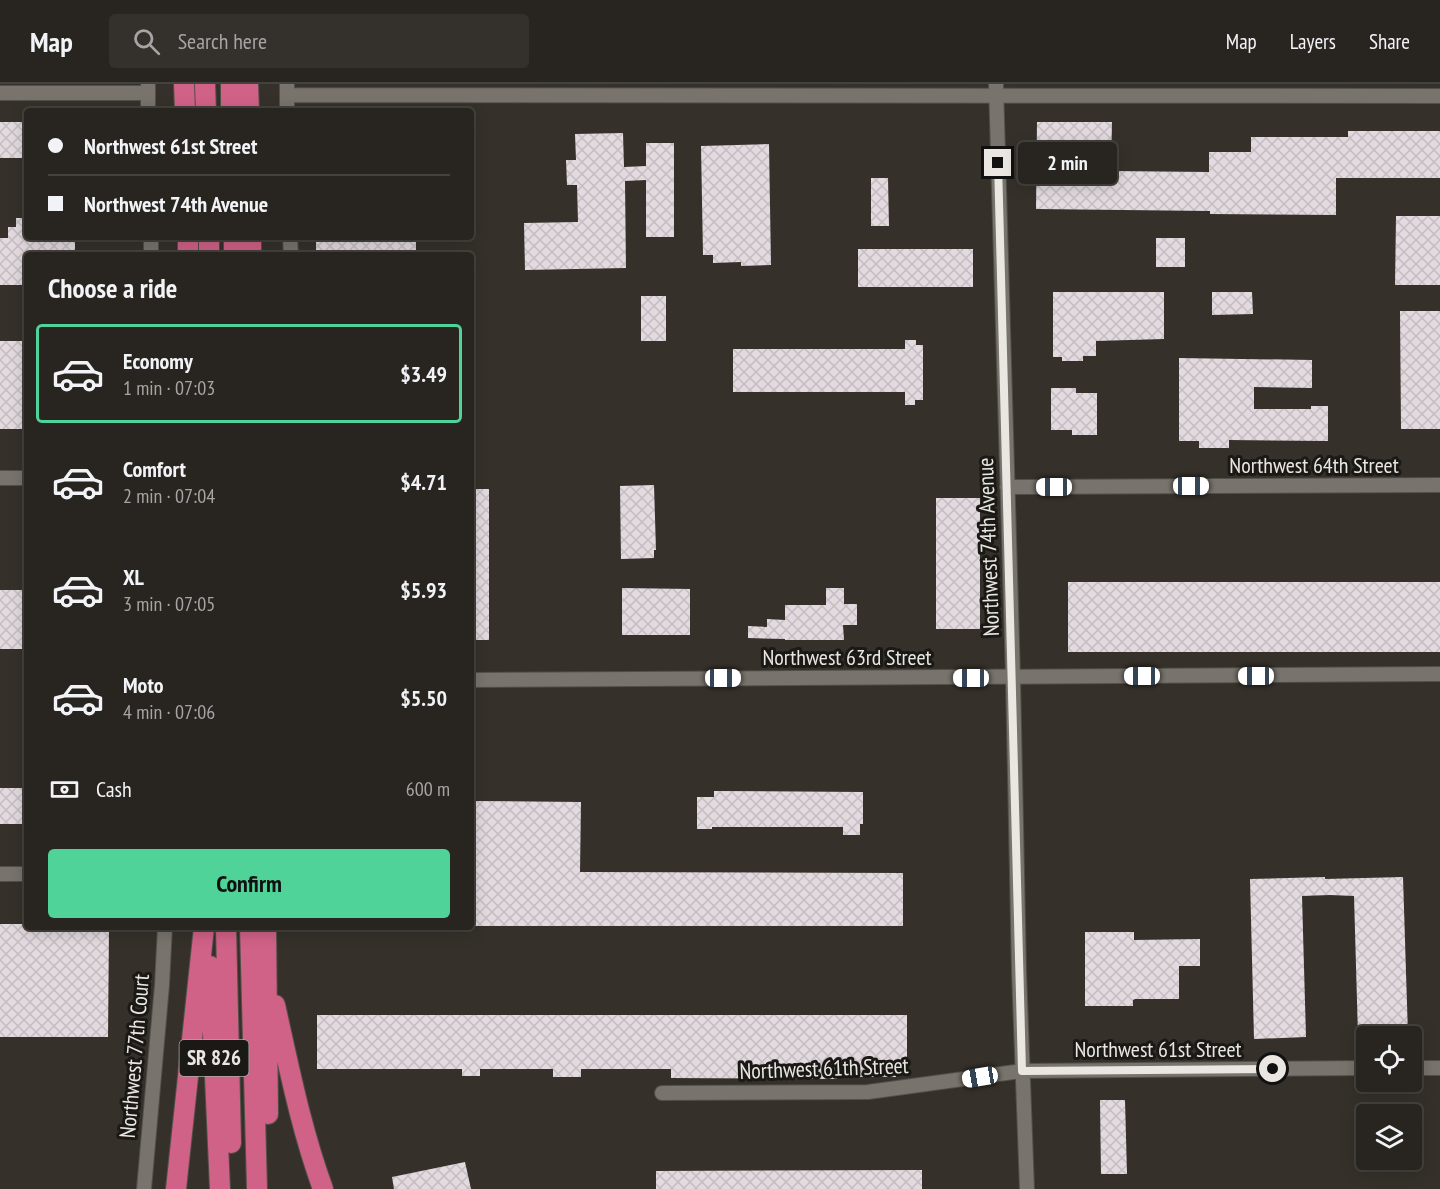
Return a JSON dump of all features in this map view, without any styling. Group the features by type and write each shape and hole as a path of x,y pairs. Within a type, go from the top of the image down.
{"highway":[{"path":"184,84 184,108"},
{"path":"205,84 206,108"},
{"path":"231,84 231,108"},
{"path":"248,84 249,108"},
{"path":"176,1189 206,930"},
{"name":"SR 826","path":"206,930 220,1189"},
{"path":"226,930 232,1189"},
{"path":"250,930 256,1189"},
{"name":"SR 826","path":"266,930 268,1189"},
{"path":"267,967 300,1115 312,1160 323,1189"}],"street":[{"path":"0,93 148,88 148,108"},
{"path":"287,108 287,89 1185,89 1440,96"},
{"name":"Northwest 74th Avenue","path":"997,90 1027,1189"},
{"path":"0,478 24,478"},
{"name":"Northwest 64th Street","path":"1007,487 1440,485"},
{"name":"Northwest 63rd Street","path":"474,680 1440,674"},
{"path":"0,874 24,874"},
{"name":"Northwest 77th Court","path":"144,1189 165,930"},
{"name":"Northwest 61st Street","path":"1022,1071 1356,1068"},
{"path":"1422,1068 1440,1068"},
{"name":"Northwest 61th Street","path":"663,1093 868,1092 1022,1071"}],"building":[{"path":"0,122 24,122 24,158 0,158"},
{"path":"1037,122 1112,122 1111,171 1209,172 1209,152 1251,152 1251,137 1348,137 1348,131 1440,131 1440,178 1336,178 1336,215 1036,209"},
{"path":"623,133 624,167 646,166 646,143 674,143 674,237 646,237 646,180 625,181 626,268 525,270 524,223 578,222 577,185 567,185 566,160 576,160 575,134"},
{"path":"769,144 771,265 741,266 741,262 713,263 713,255 703,255 701,146"},
{"path":"871,178 888,178 889,226 871,226"},
{"path":"1396,216 1440,216 1440,285 1395,285"},
{"path":"16,218 24,218 24,240 75,240 75,252 24,252 24,285 0,285 0,238 8,238 8,227 16,227"},
{"path":"1156,238 1185,238 1185,267 1156,267"},
{"path":"316,240 416,240 416,252 316,252"},
{"path":"858,249 973,249 973,287 858,287"},
{"path":"1053,292 1164,292 1164,339 1096,341 1096,356 1083,356 1083,361 1062,361 1062,357 1053,357"},
{"path":"1212,292 1252,292 1253,314 1212,315"},
{"path":"641,296 666,296 666,341 641,341"},
{"path":"1400,311 1440,311 1440,429 1401,429"},
{"path":"905,340 916,340 916,345 923,345 923,400 915,400 915,405 905,405 905,392 733,392 733,349 905,349"},
{"path":"0,341 24,341 24,429 0,429"},
{"path":"1179,358 1312,360 1312,388 1254,387 1254,409 1311,409 1311,406 1328,406 1328,441 1229,440 1229,448 1199,448 1199,441 1179,441"},
{"path":"1051,388 1076,388 1076,393 1097,393 1097,435 1072,435 1072,430 1051,430"},
{"path":"654,485 656,550 654,550 654,558 621,559 620,486"},
{"path":"474,489 489,489 489,640 474,640"},
{"path":"936,498 980,498 980,629 936,629"},
{"path":"1068,582 1440,582 1440,652 1068,652"},
{"path":"622,588 690,589 690,635 622,635"},
{"path":"826,588 844,588 844,604 857,604 857,625 843,625 844,640 748,638 748,626 767,627 767,619 785,620 785,605 826,605"},
{"path":"0,590 24,590 24,649 0,649"},
{"path":"0,788 24,788 24,824 0,824"},
{"path":"714,791 863,792 863,824 860,824 860,835 843,835 843,827 697,829 697,797 714,797"},
{"path":"474,801 581,802 580,872 903,873 903,926 474,926"},
{"path":"1403,877 1408,1026 1358,1026 1354,896 1302,896 1306,1037 1254,1039 1250,879"},
{"path":"0,924 24,924 24,930 109,930 108,1037 0,1037"},
{"path":"1085,932 1134,932 1134,940 1200,939 1200,966 1179,966 1179,999 1135,999 1133,1006 1085,1006"},
{"path":"317,1015 907,1015 907,1069 896,1069 896,1077 837,1077 837,1079 671,1078 671,1069 581,1069 581,1077 553,1077 553,1069 480,1069 480,1076 462,1076 462,1069 317,1069"},
{"path":"1100,1100 1125,1100 1127,1174 1101,1174"},
{"path":"465,1162 471,1189 394,1189 392,1177"},
{"path":"922,1170 922,1189 656,1189 656,1171"}],"route":[{"path":"998,163 1022,1071 1273,1069"}]}
